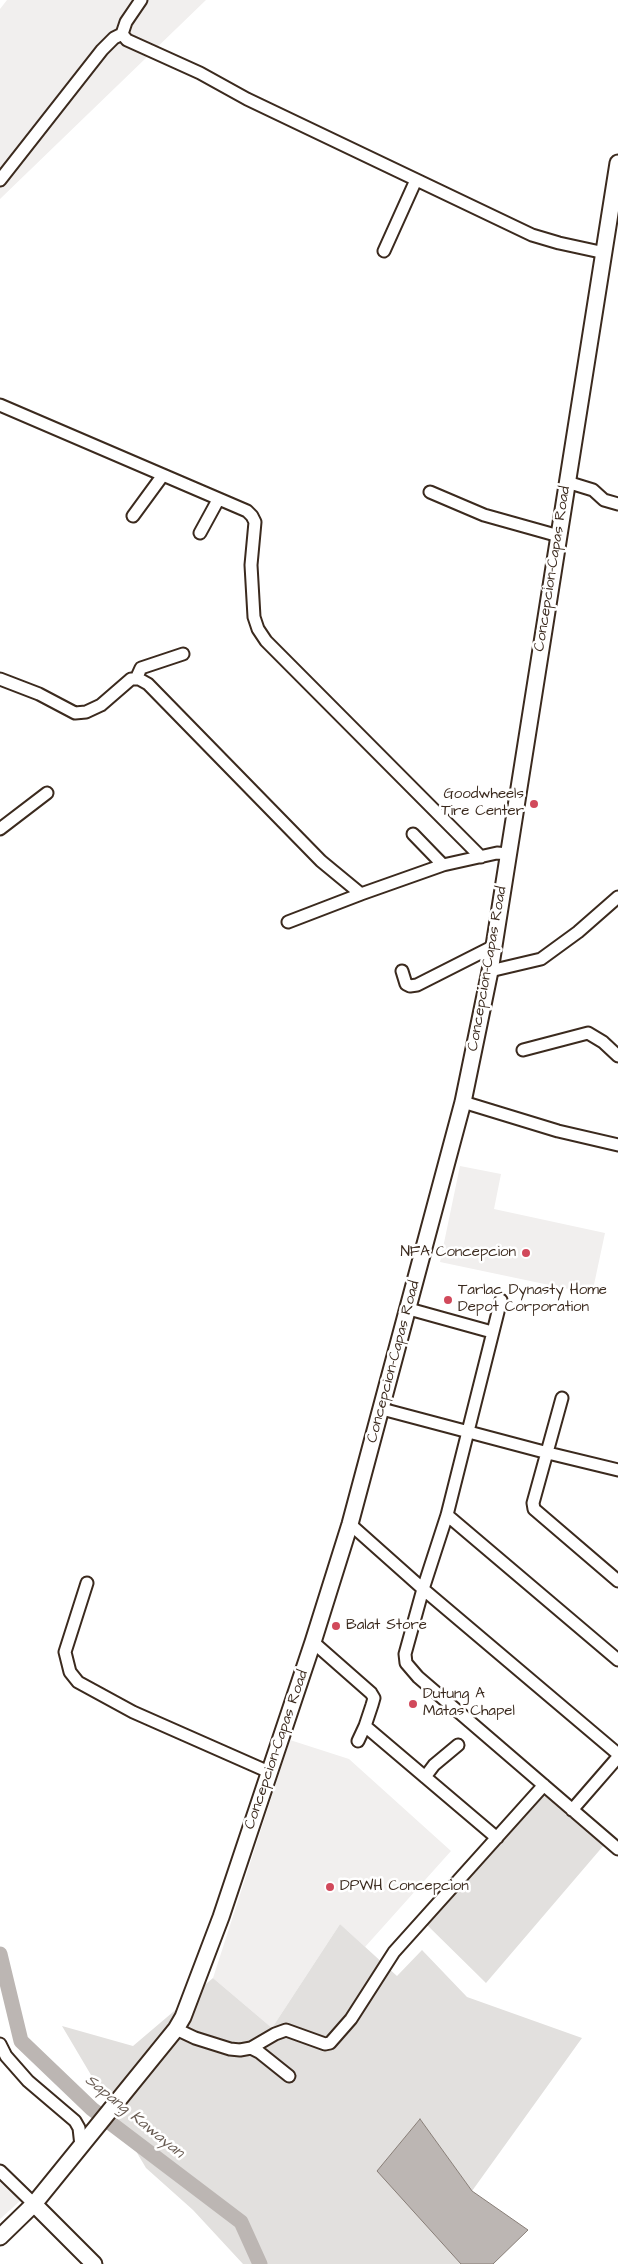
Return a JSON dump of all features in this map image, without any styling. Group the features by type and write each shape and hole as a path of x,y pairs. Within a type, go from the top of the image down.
{"main road":[{"name":"Concepcion-Capas Road","path":"0,2237 34,2204 154,2057 183,2017 221,1917 313,1642 350,1524 463,1102 490,971 618,163"},
{"path":"34,2204 94,2264"}],"street":[{"path":"0,180 102,50 114,38 122,34 126,22 141,0"},
{"path":"122,34 127,40 200,73 247,99 532,235 605,253"},
{"path":"384,251 416,180"},
{"path":"0,404 247,511 255,522 251,565 254,617 258,629 266,642 481,856"},
{"path":"133,516 163,475"},
{"path":"567,482 594,490 604,500 618,504"},
{"path":"430,492 484,515 559,536"},
{"path":"200,532 218,500"},
{"path":"136,679 141,668 183,654"},
{"path":"0,679 39,694 75,713 86,712 101,705 125,683 136,679 148,684 321,861 361,894"},
{"path":"0,829 47,793"},
{"path":"413,834 442,865"},
{"path":"288,922 442,865 497,853 508,854"},
{"path":"490,971 541,959 578,932 618,897"},
{"path":"402,970 406,984 410,986 416,985 494,946"},
{"path":"523,1050 588,1033 595,1036 618,1056"},
{"path":"463,1102 558,1131 618,1145"},
{"path":"501,1300 446,1515 422,1589 405,1654 406,1663 418,1677 618,1849"},
{"path":"409,1309 492,1332"},
{"path":"562,1398 534,1509 618,1581"},
{"path":"382,1409 618,1470"},
{"path":"446,1515 618,1660"},
{"path":"350,1524 422,1589 618,1756 572,1810"},
{"path":"87,1583 65,1652 70,1672 78,1682 133,1712 269,1772"},
{"path":"313,1642 371,1693 374,1698 365,1726 358,1740"},
{"path":"365,1726 497,1838"},
{"path":"425,1776 434,1765 458,1745"},
{"path":"176,2029 195,2038 230,2049 240,2050 251,2048 286,2030 325,2044 330,2043 351,2019 394,1952 544,1785"},
{"path":"0,2044 6,2056 28,2081 75,2121 85,2142"},
{"path":"251,2048 259,2052 289,2076"},
{"path":"0,2171 34,2204"}],"shaded area":[{"path":"7,0 206,0 0,199 0,9"},
{"path":"460,1166 501,1174 494,1209 605,1233 592,1294 440,1262"},
{"name":"DPWH Concepcion","path":"290,1740 349,1759 451,1851 365,1947 340,1924 272,2028 213,1978"},
{"path":"544,1790 604,1845 486,1983 425,1923"},
{"path":"340,1924 397,1976 422,1950 467,1997 582,2038 472,2191 420,2119 378,2171 461,2264 243,2264 193,2210 146,2168 62,2026 133,2046 213,1978 272,2028"},
{"path":"420,2119 472,2191 528,2230 493,2264 461,2264 377,2171"},
{"path":"0,2178 20,2201 0,2219"}],"waterway":[{"name":"Sapang Kawayan","path":"0,1954 21,2041 92,2109 241,2222 260,2264"}],"place":[{"name":"Goodwheels Tire Center","path":"534,804"},
{"name":"NFA Concepcion","path":"526,1253"},
{"name":"Tarlac Dynasty Home Depot Corporation","path":"448,1300"},
{"name":"Balat Store","path":"336,1626"},
{"name":"Dutung A Matas Chapel","path":"413,1704"},
{"name":"DPWH Concepcion","path":"330,1887"}]}
